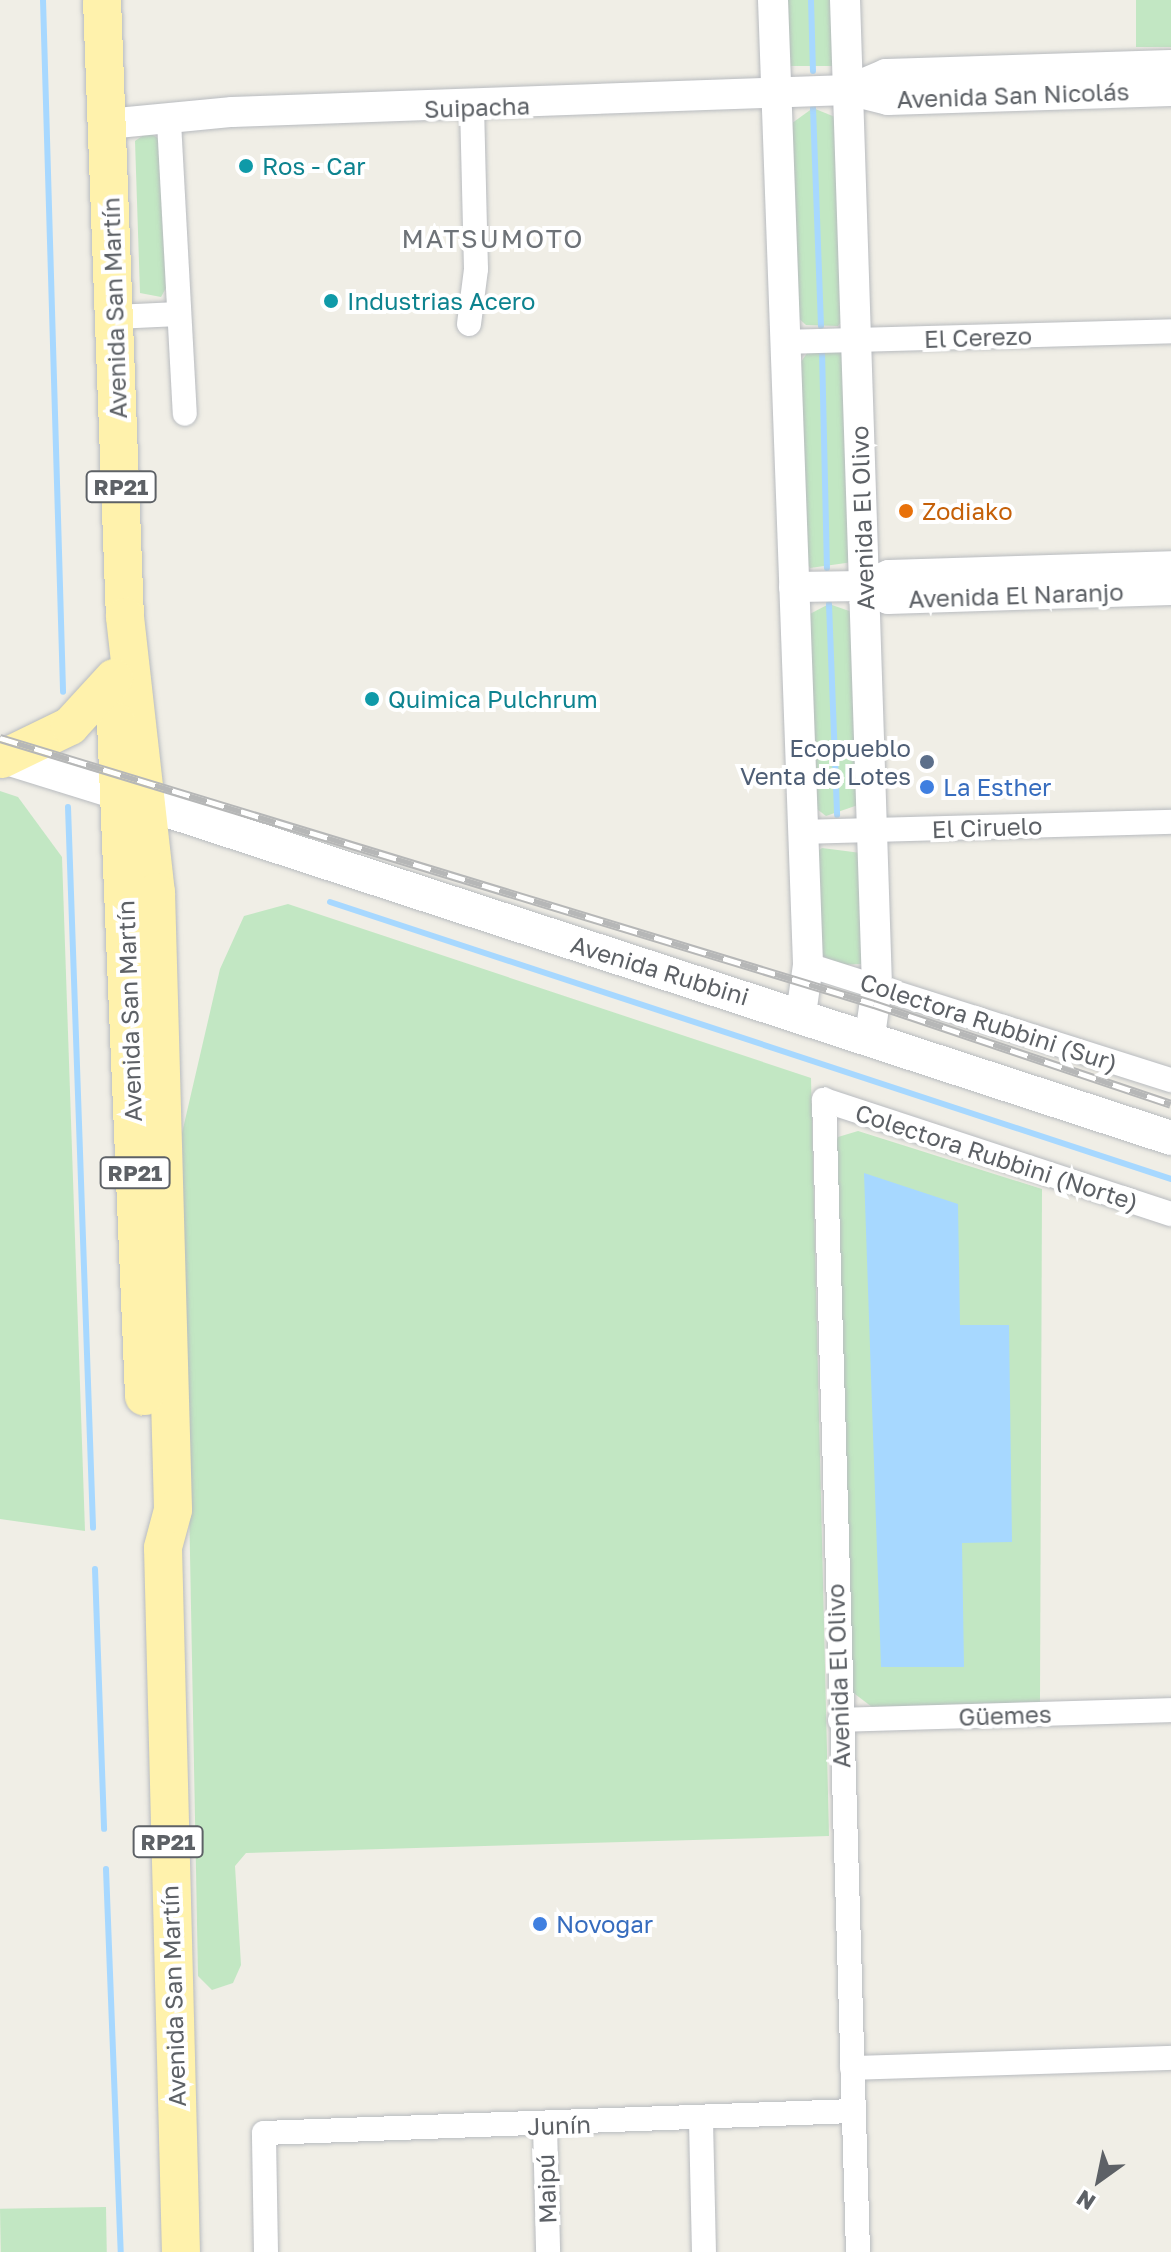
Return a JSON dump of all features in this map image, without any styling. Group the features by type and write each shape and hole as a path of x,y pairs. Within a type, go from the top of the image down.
{"main road":[{"name":"Avenida San Martín","path":"102,0 125,617 173,1510 163,1548 181,2252"},
{"name":"Avenida San Martín","path":"125,617 114,678 134,800"},
{"path":"1,758 70,726 114,678"},
{"name":"Avenida Rubbini","path":"134,800 368,880 870,1036 1171,1138"}],"street":[{"path":"773,0 808,965 801,1014"},
{"name":"Avenida El Olivo","path":"845,0 877,986 870,1036"},
{"name":"Avenida San Nicolás","path":"848,90 886,74 1171,65"},
{"name":"Suipacha","path":"107,124 169,122 232,112 472,108 848,90"},
{"name":"Avenida San Nicolás","path":"848,90 888,100 1171,91"},
{"path":"469,324 476,269 472,108"},
{"path":"169,122 177,314 185,414"},
{"path":"116,317 177,314"},
{"name":"El Cerezo","path":"785,342 1171,331"},
{"name":"Avenida El Naranjo","path":"794,587 864,586 889,575 1171,566"},
{"name":"Avenida El Naranjo","path":"864,586 888,599 1171,590"},
{"path":"1,758 134,800"},
{"name":"El Ciruelo","path":"803,832 1171,822"},
{"name":"Colectora Rubbini (Sur)","path":"808,965 1171,1080"},
{"name":"Avenida El Olivo","path":"824,1100 858,2252"},
{"name":"Colectora Rubbini (Norte)","path":"824,1100 1171,1214"},
{"name":"Güemes","path":"840,1720 1171,1710"},
{"path":"852,2068 1171,2058"},
{"name":"Junín","path":"266,2252 264,2133 701,2121 853,2111"},
{"path":"701,2121 704,2252"},
{"name":"Maipú","path":"545,2125 548,2252"}],"green space":[{"path":"783,0 837,0 837,66 783,66"},
{"path":"1136,0 1171,0 1171,47 1136,47"},
{"path":"813,108 835,117 848,314 838,326 806,325 795,315 788,126"},
{"path":"148,132 161,140 166,288 161,297 140,293 135,141"},
{"path":"842,351 853,562 810,568 803,559 799,365 807,353"},
{"path":"829,604 855,613 858,805 826,816 813,806 804,617"},
{"path":"0,791 18,797 62,857 85,1531 0,1519"},
{"path":"822,848 861,853 868,956 861,964 838,965 818,953 815,853"},
{"path":"288,904 811,1078 829,1836 246,1853 235,1866 241,1965 233,1983 212,1990 198,1976 182,1133 220,969 244,916"},
{"path":"858,1131 1042,1189 1040,1702 872,1707 851,1691 834,1148 838,1137"},
{"path":"106,2207 107,2252 1,2252 0,2209"}],"water":[{"path":"864,1173 958,1204 960,1325 1009,1325 1012,1542 962,1543 964,1667 881,1667"}],"waterway":[{"path":"43,0 63,692"},
{"path":"811,0 813,71"},
{"path":"813,108 821,326"},
{"path":"822,350 827,568"},
{"path":"829,604 837,815"},
{"path":"68,807 93,1528"},
{"path":"330,902 1171,1179"},
{"path":"95,1569 104,1829"},
{"path":"106,1869 121,2252"}],"railway":[{"path":"0,738 874,1004 1171,1104"}],"place":[{"name":"Ros - Car","path":"246,166"},
{"name":"Industrias Acero","path":"331,301"},
{"name":"Zodiako","path":"906,511"},
{"name":"Quimica Pulchrum","path":"372,699"},
{"name":"Ecopueblo Venta de Lotes","path":"927,762"},
{"name":"La Esther","path":"927,787"},
{"name":"Novogar","path":"540,1924"}],"district":[{"name":"MATSUMOTO","path":"493,239"}]}
